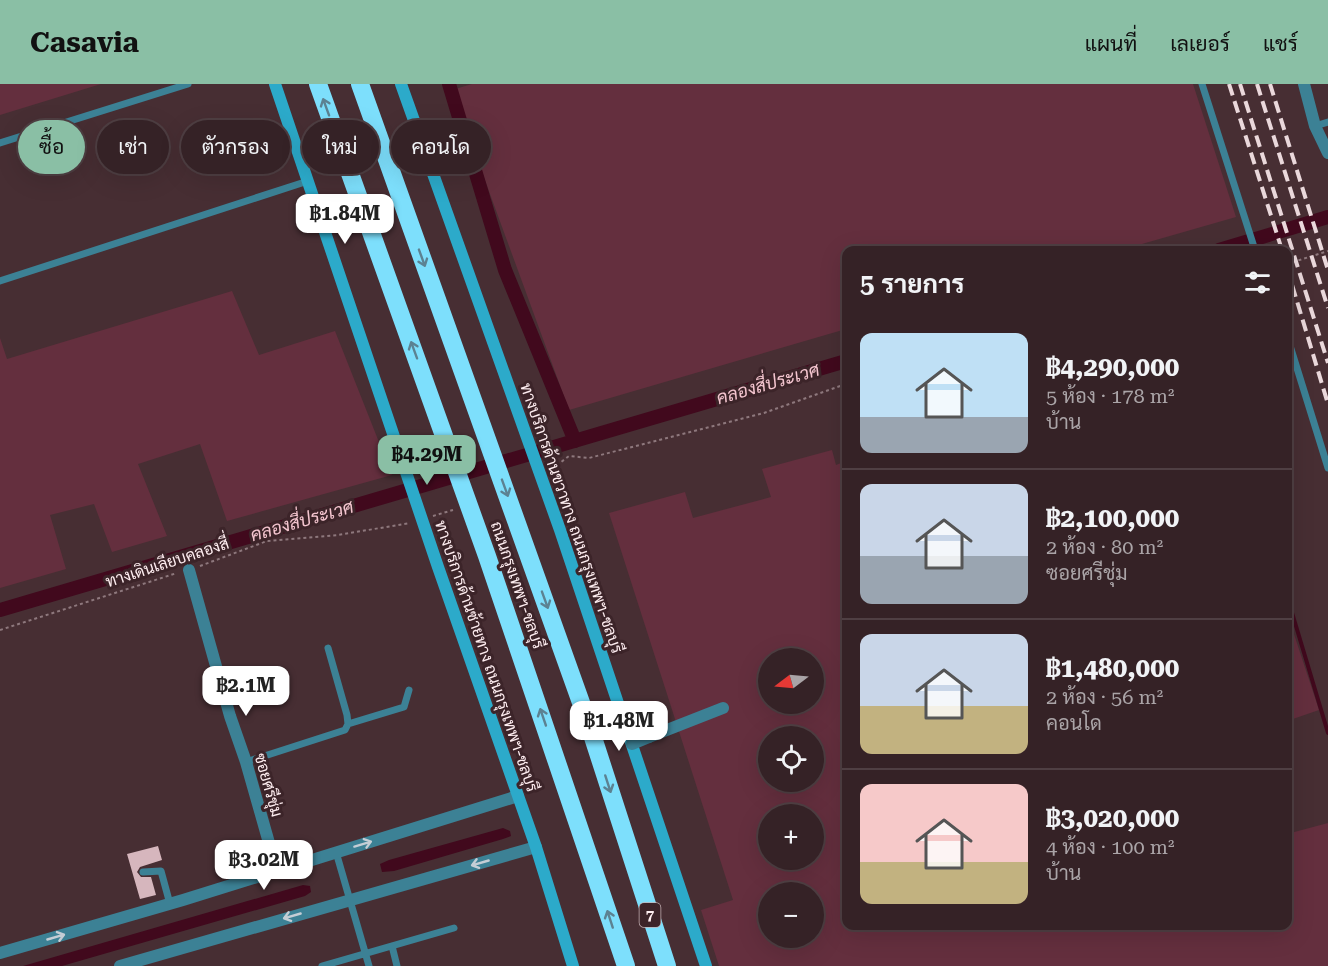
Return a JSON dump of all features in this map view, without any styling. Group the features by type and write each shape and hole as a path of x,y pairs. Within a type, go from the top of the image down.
{"highway":[{"name":"ถนนกรุงเทพฯ-ชลบุรี","path":"318,84 488,556 626,966"},
{"name":"ถนนกรุงเทพฯ-ชลบุรี","path":"360,84 590,725 667,966"}],"main road":[{"name":"ทางบริการด้านซ้ายทาง ถนนกรุงเทพฯ-ชลบุรี","path":"275,84 438,567 536,848 573,966"},
{"name":"ทางบริการด้านขวาทาง ถนนกรุงเทพฯ-ชลบุรี","path":"401,84 560,530 706,966"}],"street":[{"path":"1304,84 1315,126 1328,153"},
{"name":"ซอยศรีชุ่ม","path":"189,570 277,871"},
{"path":"632,744 723,708"},
{"path":"0,953 170,904 518,796"},
{"path":"120,966 536,848"}],"lane":[{"path":"0,143 188,84"},
{"path":"1202,84 1254,246"},
{"path":"1315,126 1328,122"},
{"path":"0,280 308,180"},
{"path":"1292,352 1328,468"},
{"path":"328,648 348,724"},
{"path":"246,762 340,732 348,724 404,706 409,690"},
{"path":"336,852 369,966"},
{"path":"143,872 161,871 170,904"},
{"path":"322,966 454,928"},
{"path":"392,946 397,966"}],"path":[{"path":"1292,262 1328,251"},
{"path":"569,456 589,458 764,413 842,385"},
{"name":"ทางเดินเลียบคลองสี่","path":"0,630 189,570 267,541 338,535 417,522"}],"shaded area":[{"path":"0,84 101,84 0,115"},
{"path":"472,84 1193,84 1236,217 1135,246 842,246 842,330 569,410 483,174 491,174 491,120 463,120 452,90"},
{"path":"232,291 259,355 335,331 392,475 227,521 200,444 138,464 167,536 112,552 94,504 50,515 66,569 0,588 0,338 7,359"},
{"path":"832,450 836,465 842,463 842,930 1292,930 1292,833 1328,823 1328,966 719,966 701,910 733,900 609,513 685,492 693,518 771,497 762,469"},
{"path":"1292,628 1319,710 1292,719"},
{"path":"503,828 510,831 511,836 394,871 382,872 380,864 389,860"},
{"path":"303,885 310,886 311,892 305,896 62,966 23,966"}],"building":[{"path":"158,846 162,860 140,867 137,872 141,877 151,877 156,895 140,899 127,854"}],"waterway":[{"path":"449,84 505,270 575,441"},
{"name":"คลองสี่ประเวศ","path":"1232,246 1328,217"},
{"name":"คลองสี่ประเวศ","path":"0,610 842,362"},
{"path":"1292,613 1328,733"}],"railway":[{"path":"1229,84 1281,246"},
{"path":"1240,84 1291,246"},
{"path":"1257,84 1328,308"},
{"path":"1270,84 1328,270"},
{"path":"1292,249 1328,363"},
{"path":"1292,285 1328,404"}]}
